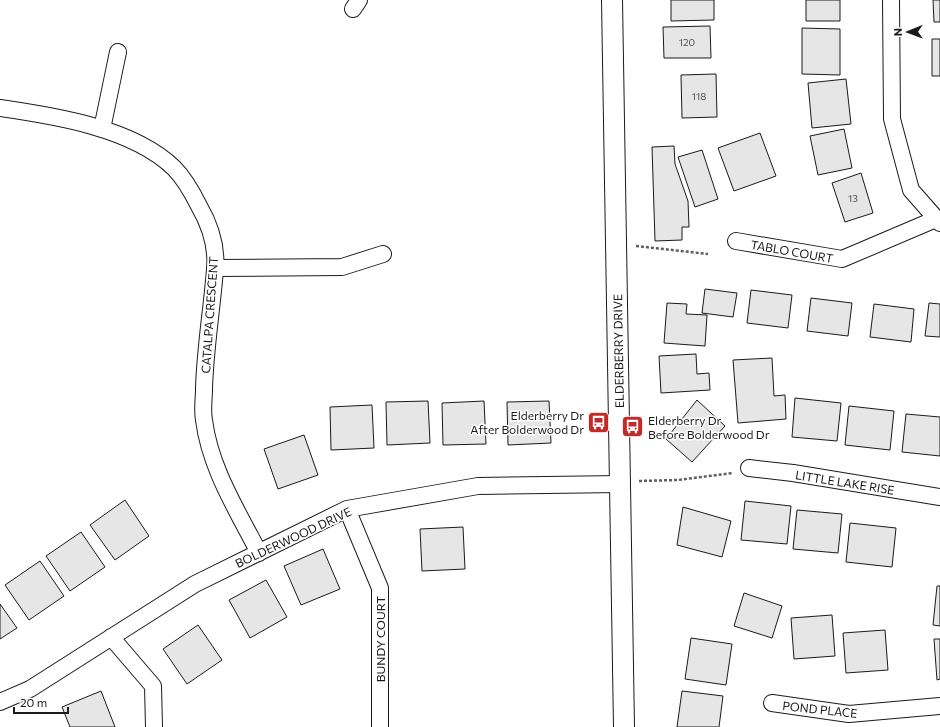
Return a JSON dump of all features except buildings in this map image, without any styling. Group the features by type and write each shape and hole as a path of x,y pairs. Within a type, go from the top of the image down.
{"street":[{"name":"ELDERBERRY DRIVE","path":"612,0 628,482 624,727"},
{"path":"891,0 892,119 911,190 938,221"},
{"path":"102,129 118,52"},
{"name":"CATALPA CRESCENT","path":"0,108 30,112 126,136 152,151 174,168 190,189 204,214 213,238 215,268 205,353 203,418 209,446 224,487 259,553"},
{"name":"TABLO COURT","path":"736,241 842,259 938,221"},
{"path":"215,268 342,267 383,254"},
{"name":"LITTLE LAKE RISE","path":"749,468 792,473 940,497"},
{"name":"BOLDERWOOD DRIVE","path":"0,702 30,689 195,584 348,509 478,486 628,482"},
{"name":"BUNDY COURT","path":"348,509 380,588 380,727"},
{"path":"111,637 153,686 154,727"},
{"name":"POND PLACE","path":"772,703 849,714 940,706"}],"path":[{"path":"636,246 708,254"},
{"path":"628,482 678,480 728,474 749,468"}],"place":[{"name":"Elderberry Dr After Bolderwood Dr","path":"599,422"},
{"name":"Elderberry Dr Before Bolderwood Dr","path":"632,427"}]}
